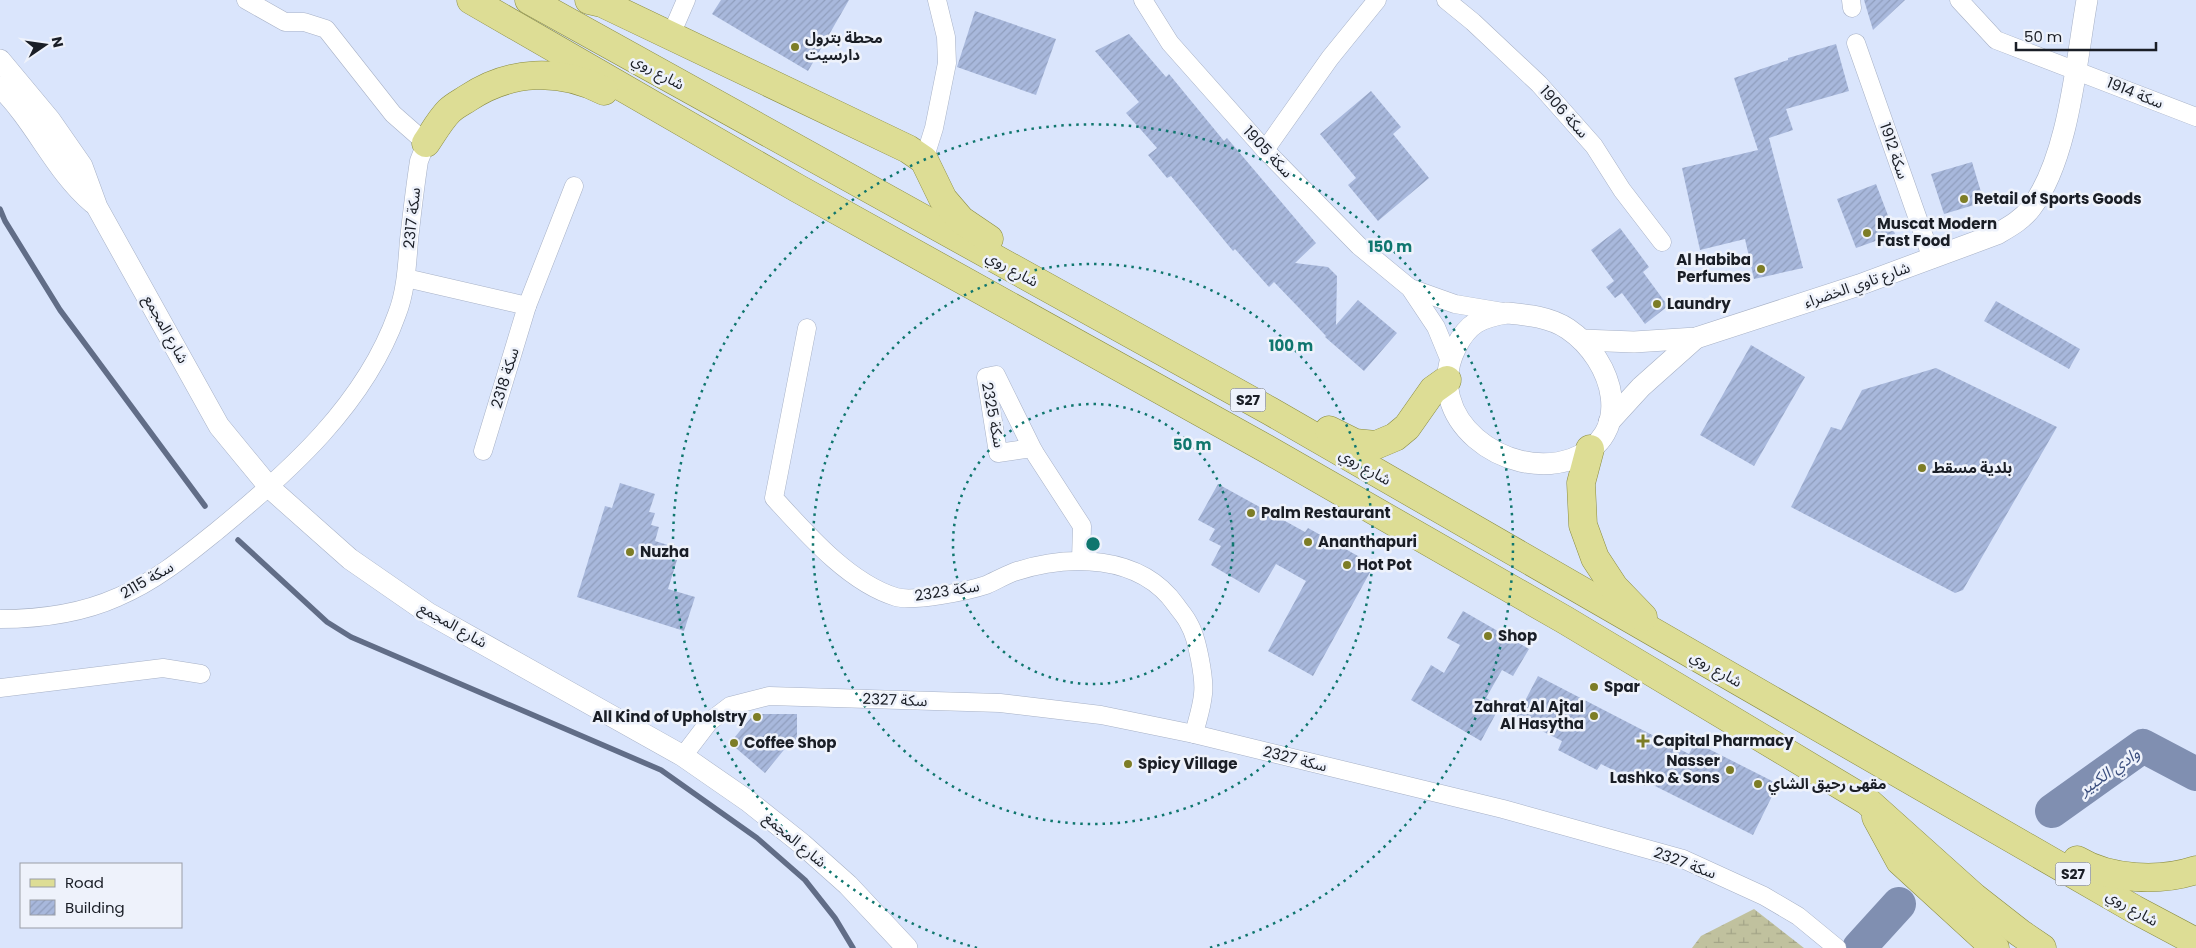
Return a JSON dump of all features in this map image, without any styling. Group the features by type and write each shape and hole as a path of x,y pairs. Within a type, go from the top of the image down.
{"main road":[{"name":"شارع روي","path":"471,0 797,188 1274,453 1565,620 1867,800 1974,897 2042,948"},
{"name":"شارع روي","path":"529,0 1270,412 2188,939"},
{"path":"589,0 602,3 900,146 924,160 943,199 961,220 1040,272 1087,310"},
{"path":"426,143 450,110 477,92 498,82 523,76 550,74 591,84 691,140 797,188"},
{"path":"1270,412 1308,420 1355,443 1376,445 1395,437 1407,427 1449,371"},
{"path":"1590,449 1581,483 1581,493 1584,525 1595,558 1614,587 1644,618 1692,655"},
{"path":"1867,800 1900,861 1995,948"},
{"path":"1962,809 2001,816 2034,833 2090,868 2114,874 2172,877 2196,870"}],"street":[{"path":"246,0 285,22 304,22 326,29 393,114 426,143"},
{"path":"670,36 686,0"},
{"path":"924,160 934,128 947,64 946,37 937,0"},
{"name":"سكة 1905","path":"1143,0 1170,43 1265,150 1359,246 1410,288 1436,327 1449,371"},
{"path":"1265,150 1330,58 1377,0"},
{"name":"سكة 1906","path":"1446,0 1473,22 1539,84 1594,146 1622,190 1662,242"},
{"name":"سكة 1914","path":"1959,0 1996,40 2196,117"},
{"name":"شارع تاوي الخضراء","path":"1582,340 1634,342 1696,338 1932,259 1997,234 2015,223 2030,209 2050,175 2063,132 2087,0"},
{"name":"سكة 1912","path":"1856,43 1932,259"},
{"name":"شارع المجمع","path":"0,60 50,120 82,166 97,206 219,426 270,488 350,559 428,613 683,756 748,801 802,844 848,885 907,948"},
{"name":"شارع المجمع","path":"0,87 34,128 77,189 97,206"},
{"name":"سكة 2317","path":"270,488 333,422 366,379 381,352 398,313 406,278 416,179 419,161 426,143"},
{"name":"سكة 2318","path":"482,451 527,306 574,186"},
{"path":"406,278 527,306"},
{"name":"سكة 1905","path":"1410,288 1455,304 1507,313"},
{"path":"1507,313 1530,315 1550,320 1582,340 1598,360 1611,388 1612,405 1609,422 1599,441 1580,455 1548,465 1506,458 1487,447 1468,430 1454,411 1449,395 1449,371 1468,329 1488,315 1507,313"},
{"name":"سكة 2323","path":"807,328 774,498 844,568 872,586 898,597 920,597 985,585 1022,570 1080,560 1109,563 1135,571 1154,581 1173,601 1190,625 1199,653 1204,692 1194,734"},
{"name":"شارع تاوي الخضراء","path":"1609,422 1640,387 1696,338"},
{"path":"1032,448 1082,526 1080,560"},
{"name":"سكة 2115","path":"0,619 48,618 85,609 118,598 177,563 270,488"},
{"path":"0,688 163,668 201,674"},
{"name":"سكة 2327","path":"683,756 709,722 730,706 769,696 1000,703 1101,715 1194,734 1503,809 1683,859 1764,896 1798,916 1837,948"}],"green space":[{"path":"1754,909 1804,948 1692,948 1701,936"}],"building":[{"name":"محطة بترول دارسيت","path":"721,0 849,0 808,71 712,14"},
{"path":"1864,0 1905,0 1873,30"},
{"path":"975,11 1056,39 1036,95 957,67"},
{"path":"1129,34 1166,77 1169,74 1224,141 1227,138 1316,243 1295,263 1328,267 1337,276 1336,325 1358,300 1397,333 1364,371 1325,337 1274,282 1269,287 1235,249 1233,251 1171,176 1167,178 1148,155 1157,148 1126,113 1139,102 1095,51"},
{"path":"1836,44 1849,91 1786,109 1793,130 1769,138 1803,268 1754,279 1745,239 1700,250 1682,168 1758,150 1734,78 1788,60 1788,58"},
{"path":"1371,91 1401,127 1393,134 1429,178 1378,221 1348,185 1356,178 1320,134"},
{"path":"1972,162 1984,202 1944,214 1931,174"},
{"path":"1876,184 1895,234 1856,248 1837,199"},
{"path":"1620,228 1649,267 1643,272 1668,306 1645,324 1622,293 1615,298 1606,287 1614,281 1591,250"},
{"path":"1996,301 2080,349 2069,369 1984,321"},
{"path":"1751,345 1805,377 1754,466 1700,435"},
{"name":"بلدية مسقط","path":"1936,368 2057,427 1963,590 1955,593 1791,507 1831,427 1841,430 1862,390"},
{"name":"Nuzha","path":"620,483 655,494 649,512 655,513 651,525 659,527 655,541 671,546 667,557 677,560 668,589 695,597 684,631 577,597 605,506 612,508"},
{"path":"1218,484 1305,532 1308,528 1374,565 1313,676 1268,651 1306,581 1276,564 1259,593 1211,565 1221,546 1209,540 1215,529 1198,520"},
{"path":"1463,611 1529,649 1513,676 1502,670 1486,698 1500,706 1481,741 1411,700 1431,665 1444,673 1460,645 1447,638"},
{"path":"1538,676 1689,754 1695,742 1778,784 1753,835 1647,782 1645,786 1601,764 1597,770 1558,750 1562,741 1516,718"},
{"path":"754,714 797,714 797,740 792,740 765,773 730,743"}],"waterway":[{"path":"0,209 5,221 60,310 205,506"},
{"path":"238,540 327,622 351,637 661,770 757,838 805,880 835,918 853,948"},
{"name":"وادي الكبير","path":"2052,811 2143,746 2196,774"},
{"name":"وادي الكبير","path":"1859,948 1899,904"}],"place":[{"name":"محطة بترول دارسيت","path":"795,47"},
{"name":"Retail of Sports Goods","path":"1964,199"},
{"name":"Muscat Modern Fast Food","path":"1867,233"},
{"name":"Al Habiba Perfumes","path":"1761,269"},
{"name":"Laundry","path":"1657,304"},
{"name":"بلدية مسقط","path":"1922,468"},
{"name":"Palm Restaurant","path":"1251,513"},
{"name":"Ananthapuri","path":"1308,542"},
{"name":"Nuzha","path":"630,552"},
{"name":"Hot Pot","path":"1347,565"},
{"name":"Shop","path":"1488,636"},
{"name":"Spar","path":"1594,687"},
{"name":"Zahrat Al Ajtal Al Hasytha","path":"1594,716"},
{"name":"All Kind of Upholstry","path":"757,717"},
{"name":"Capital Pharmacy","path":"1643,741"},
{"name":"Coffee Shop","path":"734,743"},
{"name":"Spicy Village","path":"1128,764"},
{"name":"Nasser Lashko & Sons","path":"1730,770"},
{"name":"مقهى رحيق الشاي","path":"1758,784"}]}
